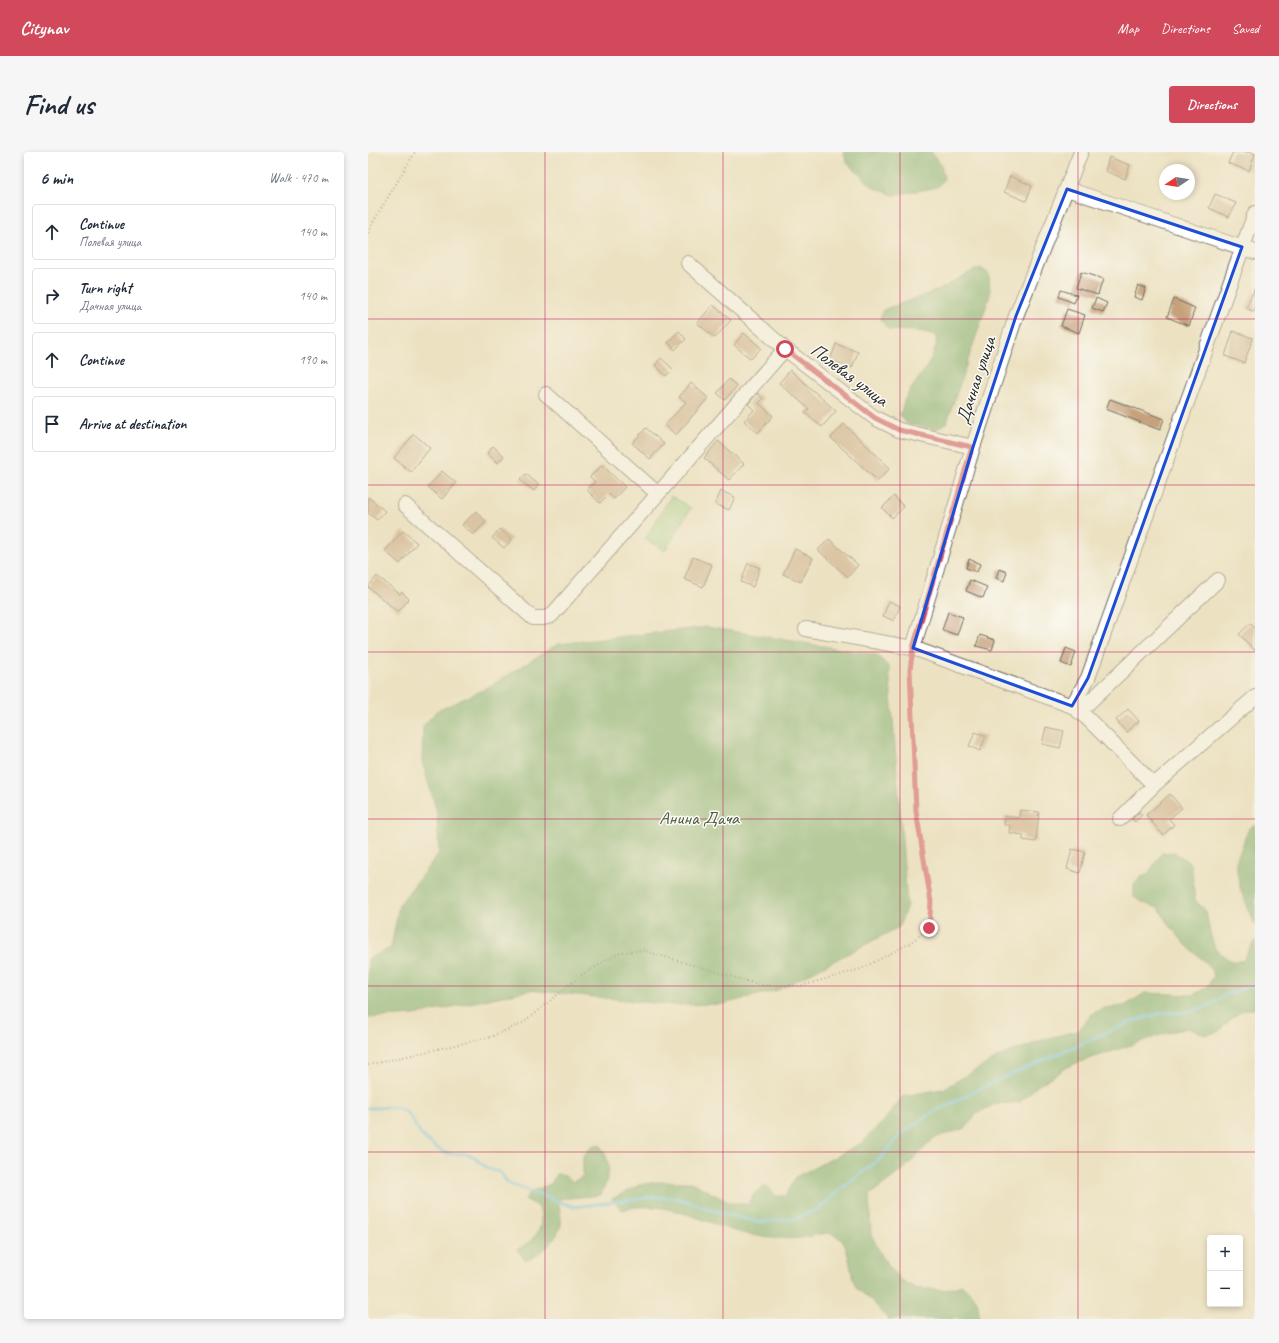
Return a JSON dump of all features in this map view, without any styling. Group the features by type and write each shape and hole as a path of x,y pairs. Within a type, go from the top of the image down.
{"street":[{"name":"Дачная улица","path":"913,648 972,447 1016,316 1081,152"},
{"path":"1067,189 1255,252"},
{"path":"1076,709 1255,213"},
{"name":"Полевая улица","path":"688,263 785,349 875,418 899,430 972,447"},
{"path":"406,505 533,618 551,616 785,349"},
{"path":"546,394 658,494"},
{"path":"1076,709 1218,580"},
{"path":"806,628 913,648 1076,709 1154,785"},
{"path":"1120,818 1154,785 1255,697"}],"path":[{"path":"368,233 415,152"},
{"path":"368,1065 490,1037 523,1023 580,976 619,953 642,950 760,985 801,986 861,969 910,943 929,928 931,902 916,811 910,670 913,648"}],"highlighted area":[{"path":"1067,189 1242,247 1088,678 1072,706 913,648 973,447 1016,316"}],"green space":[{"path":"843,152 931,152 941,165 944,179 938,187 894,195 874,188 848,164"},
{"path":"981,268 989,274 990,295 947,422 937,429 907,424 900,415 903,404 931,359 936,343 936,336 919,331 889,330 880,319 883,310 941,289 968,273"},
{"path":"671,496 691,508 665,551 645,539"},
{"name":"Анина Дача","path":"707,627 877,655 889,667 907,905 899,927 778,990 723,1004 673,1005 530,990 415,1015 368,1018 368,959 391,948 399,905 439,853 437,812 422,761 423,726 437,711 485,689 558,644"},
{"path":"1255,825 1255,925 1239,885 1236,862 1249,828"},
{"path":"1174,852 1191,864 1195,900 1206,911 1215,949 1231,961 1243,961 1255,940 1255,1009 1245,1009 1233,1017 1218,1032 1205,1035 1188,1028 1167,1033 1071,1065 1037,1086 1020,1102 995,1104 976,1114 966,1128 934,1138 904,1169 869,1195 871,1233 880,1253 899,1279 915,1288 944,1290 963,1285 977,1300 980,1319 888,1319 856,1287 853,1281 847,1251 840,1239 835,1235 823,1233 797,1238 762,1237 723,1227 673,1210 657,1207 640,1207 622,1210 612,1199 639,1185 656,1182 691,1182 730,1203 749,1204 753,1195 766,1185 776,1196 785,1196 796,1177 860,1144 884,1121 903,1096 943,1089 998,1057 1048,1038 1078,1031 1092,1014 1104,1008 1124,1006 1145,993 1193,995 1207,987 1214,976 1209,967 1179,937 1159,908 1143,903 1134,897 1134,885 1141,877 1148,874 1162,853"},
{"path":"593,1145 600,1145 607,1159 609,1170 601,1195 558,1199 561,1225 556,1236 537,1256 526,1260 517,1250 537,1233 540,1228 541,1215 539,1207 525,1199 532,1191 551,1184 556,1174 562,1174 573,1182 583,1176 583,1156"}],"building":[{"path":"1233,152 1250,152 1255,154 1249,171 1228,163"},
{"path":"1109,157 1130,165 1125,179 1105,171"},
{"path":"1010,176 1032,186 1026,201 1004,192"},
{"path":"1215,194 1236,203 1229,217 1209,208"},
{"path":"1081,272 1103,279 1098,295 1076,288"},
{"path":"1138,285 1146,288 1142,300 1134,297"},
{"path":"1255,288 1255,312 1246,308"},
{"path":"1061,290 1077,295 1074,303 1059,297"},
{"path":"1096,298 1107,303 1103,312 1092,308"},
{"path":"1174,299 1195,308 1189,326 1167,317"},
{"path":"713,305 731,320 715,338 697,323"},
{"path":"1067,309 1085,315 1079,333 1061,326"},
{"path":"679,331 686,339 675,350 668,342"},
{"path":"1233,331 1253,338 1244,363 1225,356"},
{"path":"744,333 761,348 751,359 734,345"},
{"path":"836,344 858,352 852,368 830,360"},
{"path":"661,358 673,369 666,376 655,365"},
{"path":"790,370 836,411 822,427 805,413 809,409 779,383"},
{"path":"729,379 737,386 725,400 717,393"},
{"path":"691,383 708,398 676,435 665,425 686,402 679,397"},
{"path":"758,393 763,399 759,403 773,416 758,433 744,421 754,410 748,404"},
{"path":"1110,399 1164,419 1160,430 1106,409"},
{"path":"844,424 890,468 878,481 831,438"},
{"path":"646,428 664,444 650,459 632,443"},
{"path":"414,434 430,448 411,472 394,458"},
{"path":"718,441 744,464 729,480 704,458"},
{"path":"493,446 504,456 498,463 487,453"},
{"path":"602,465 625,487 614,499 609,494 600,503 587,490 595,482 590,477"},
{"path":"442,471 456,483 442,499 428,487"},
{"path":"526,474 539,485 534,491 520,480"},
{"path":"721,491 735,497 729,510 715,504"},
{"path":"894,496 904,507 892,518 882,508"},
{"path":"368,497 385,511 377,520 368,513"},
{"path":"476,511 486,522 473,535 462,525"},
{"path":"500,529 512,539 504,548 492,538"},
{"path":"403,531 417,543 400,564 385,551"},
{"path":"829,539 858,565 848,577 818,550"},
{"path":"795,549 813,558 801,582 783,574"},
{"path":"693,557 712,565 703,587 684,579"},
{"path":"969,559 980,564 977,572 966,568"},
{"path":"748,563 760,568 753,587 741,582"},
{"path":"999,569 1007,572 1004,581 996,578"},
{"path":"377,576 400,594 402,592 409,599 398,612 368,587"},
{"path":"970,580 987,587 983,598 966,591"},
{"path":"889,601 900,606 894,621 883,616"},
{"path":"948,612 963,617 957,635 942,630"},
{"path":"1251,623 1255,628 1255,651 1239,634"},
{"path":"980,635 995,640 992,650 976,646"},
{"path":"1066,648 1076,652 1071,667 1061,663"},
{"path":"1128,709 1139,721 1126,732 1116,720"},
{"path":"1046,727 1064,731 1060,748 1042,744"},
{"path":"975,732 986,736 980,751 969,746"},
{"path":"1170,794 1182,808 1169,819 1174,825 1163,835 1146,815"},
{"path":"1020,810 1039,812 1036,842 1023,840 1023,835 1009,833 1010,825 1004,825 1005,816 1019,818"},
{"path":"1139,812 1142,815 1135,822 1132,819"},
{"path":"1072,849 1085,852 1080,873 1067,869"}],"waterway":[{"path":"368,1108 389,1107 401,1109 408,1113 422,1136 440,1150 450,1154 464,1154 474,1157 489,1169 500,1172 508,1183 574,1207 653,1197 677,1198 727,1215 760,1222 794,1219 820,1208 842,1188 881,1158 902,1133 930,1114 987,1085 1133,1021 1163,1013 1182,1013 1206,1007 1228,994 1250,986 1255,987"}],"route":[{"path":"785,349 875,418 899,430 932,439 972,447 913,648 910,670 916,811 931,902 929,928"}]}
